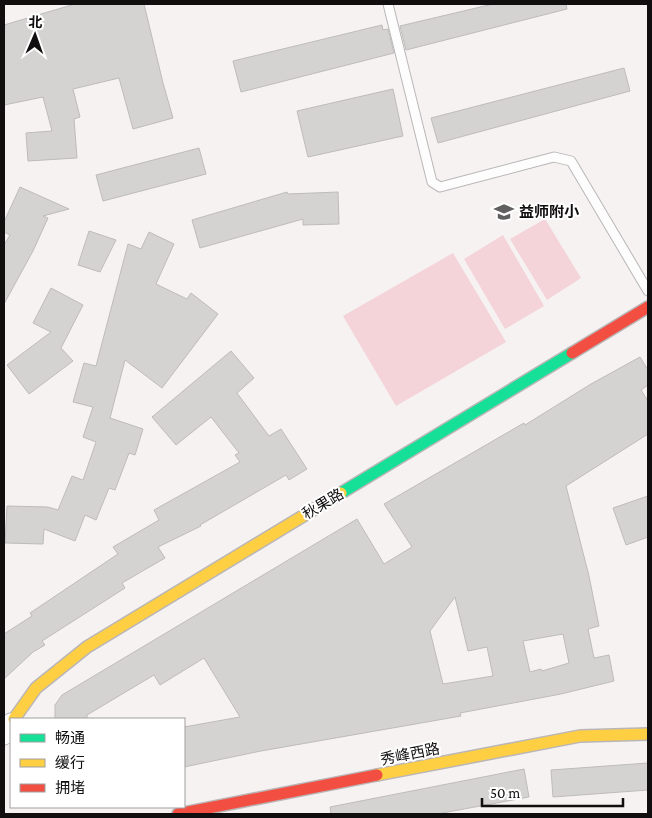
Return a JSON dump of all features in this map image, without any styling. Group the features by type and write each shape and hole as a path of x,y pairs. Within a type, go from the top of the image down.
{"street":[{"name":"秋果路","path":"15,718 36,688 87,647 648,307"},
{"path":"4,736 10,725"},
{"name":"秀峰西路","path":"178,814 580,736 648,734"}],"lane":[{"path":"388,4 432,182 440,187 554,157 571,161 648,291"}],"shaded area":[{"path":"545,219 581,278 547,300 510,239"},
{"path":"503,235 544,306 505,329 464,259"},
{"path":"453,253 506,342 396,406 343,316"}],"building":[{"path":"75,4 144,4 173,118 133,129 119,78 73,89 80,117 74,119 77,158 28,161 26,133 52,131 43,97 4,105 4,25"},
{"path":"493,4 566,4 567,9 406,50 400,26"},
{"path":"382,25 383,30 388,29 394,53 241,92 233,61"},
{"path":"624,68 630,91 438,143 431,118"},
{"path":"393,89 403,136 308,157 297,111"},
{"path":"199,148 206,174 103,201 96,175"},
{"path":"20,187 69,209 43,216 48,218 33,251 4,304 4,245 10,235 4,232 4,222"},
{"path":"287,192 288,194 338,192 339,224 303,225 303,219 200,248 192,220"},
{"path":"89,231 116,240 100,272 78,265"},
{"path":"149,232 174,244 156,284 187,299 191,293 218,314 162,388 125,360 110,418 143,429 135,455 129,453 115,490 109,488 96,520 85,515 75,541 44,529 43,544 5,543 7,506 48,507 58,510 72,476 83,480 96,442 83,437 93,407 73,402 84,363 96,366 128,244 141,249"},
{"path":"51,288 83,305 61,348 73,361 29,394 7,365 51,332 33,323"},
{"path":"231,351 254,378 237,393 269,436 281,429 307,469 289,480 286,475 201,526 158,547 165,558 122,583 125,588 42,641 45,645 33,652 4,679 4,634 32,616 30,613 118,554 113,547 159,520 154,510 240,462 235,455 239,453 211,417 176,445 152,417"},
{"path":"640,357 648,370 648,385 641,390 648,401 648,434 566,486 589,576 599,626 588,629 594,658 609,655 614,681 561,694 460,713 461,716 261,751 185,767 185,727 240,717 204,658 160,685 154,675 87,715 87,718 55,718 55,705 62,695 357,519 384,564 412,547 384,504 524,423 525,425 591,384","holes":["455,597 468,651 487,647 493,676 443,684 430,631","563,634 569,663 542,671 541,669 530,672 523,641"]},
{"path":"648,496 648,537 626,545 613,508"},
{"path":"648,763 648,790 553,797 551,770"},
{"path":"524,769 529,797 437,814 331,814 330,807"}],"traffic: fast":[{"path":"341,493 572,353"}],"traffic: slow":[{"path":"15,718 36,688 87,647 341,493"},
{"path":"377,775 580,736 648,734"}],"traffic: jam":[{"path":"572,353 648,307"},
{"path":"178,814 377,775"}],"place":[{"name":"益师附小","path":"504,212"}]}
